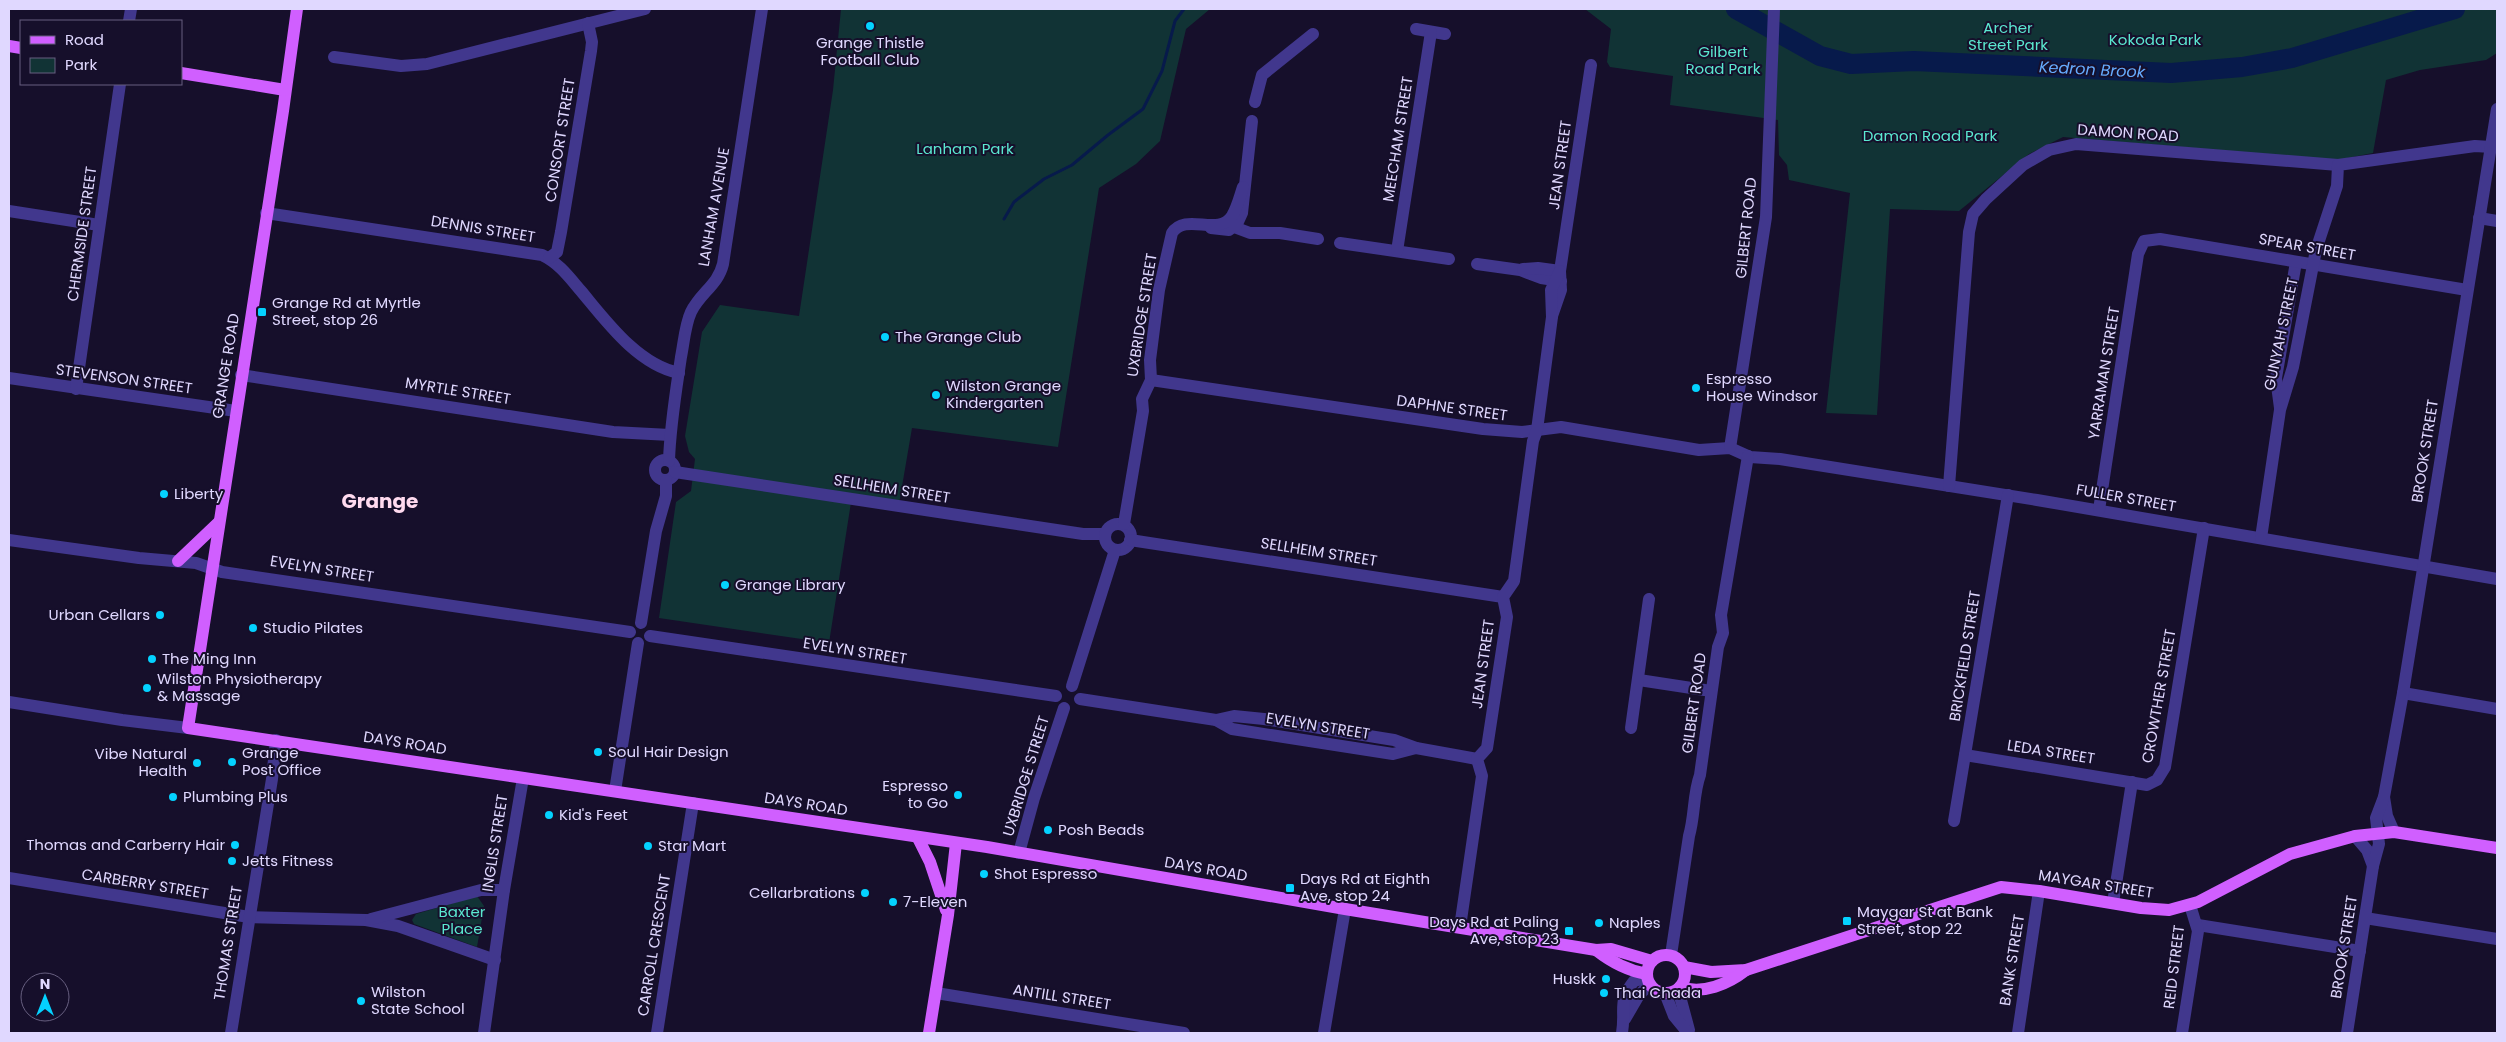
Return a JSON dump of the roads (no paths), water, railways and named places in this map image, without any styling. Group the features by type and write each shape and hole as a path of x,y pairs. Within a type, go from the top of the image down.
{"main road":[{"name":"GRANGE ROAD","path":"188,728 297,9"},
{"path":"182,73 285,90"},
{"path":"178,562 219,522"},
{"name":"DAYS ROAD","path":"188,728 1019,853 1596,950 1611,949 1652,961"},
{"name":"MAYGAR STREET","path":"1684,967 1711,972 1746,970 1992,889 2011,887 2155,910 2169,910 2190,905 2290,854 2355,836 2378,832 2394,832 2497,848"},
{"path":"918,838 930,862 948,915"},
{"path":"929,1033 948,915 956,843"},
{"name":"DAYS ROAD","path":"1596,950 1648,979"},
{"path":"1661,956 1676,958 1684,967 1685,977 1679,988 1665,993 1654,989 1648,979 1652,961 1661,956"},
{"name":"MAYGAR STREET","path":"1679,988 1690,990 1709,988 1734,980 1746,970"}],"street":[{"path":"334,57 417,66 645,9"},
{"name":"LANHAM AVENUE","path":"641,623 656,531 666,496 670,471 670,435 690,313 697,301 716,282 723,264 762,9"},
{"name":"GILBERT ROAD","path":"1730,448 1765,227 1774,9"},
{"name":"CONSORT STREET","path":"550,258 557,252 592,51 588,24"},
{"path":"1416,29 1445,34"},
{"name":"MEECHAM STREET","path":"1397,252 1431,32"},
{"path":"1255,102 1262,74 1313,34"},
{"name":"JEAN STREET","path":"1477,759 1487,748 1507,617 1503,597 1514,580 1552,316 1550,299 1558,278 1592,65"},
{"name":"CHERMSIDE STREET","path":"76,389 120,85"},
{"name":"BROOK STREET","path":"2347,1033 2373,866 2378,854 2376,818 2384,797 2403,693 2497,109"},
{"path":"1252,121 1243,187 1244,201 1236,219 1256,230 1318,239"},
{"name":"DAMON ROAD","path":"1949,486 1969,232 1973,214 1986,199 2023,165 2049,150 2076,144 2338,165 2475,146 2491,147"},
{"name":"GUNYAH STREET","path":"2261,538 2280,410 2294,367 2313,265 2337,186 2338,165"},
{"path":"9,211 99,225"},
{"name":"DENNIS STREET","path":"266,213 519,250 550,258 635,349 654,364 679,373"},
{"path":"2479,218 2497,221"},
{"name":"UXBRIDGE STREET","path":"1124,524 1143,412 1142,399 1151,380 1150,360 1159,290 1171,235 1180,224 1201,224 1220,230 1228,230 1236,219"},
{"name":"SPEAR STREET","path":"2143,242 2160,239 2467,290"},
{"name":"YARRAMAN STREET","path":"2099,510 2138,254 2143,242"},
{"path":"1340,243 1449,259"},
{"name":"GUNYAH STREET","path":"2280,410 2276,378 2296,262"},
{"path":"1477,264 1558,278"},
{"name":"MYRTLE STREET","path":"241,375 614,432 670,435"},
{"name":"STEVENSON STREET","path":"9,378 236,411"},
{"name":"DAPHNE STREET","path":"1151,380 1467,428 1507,432 1561,427 1699,450 1730,448 1748,456"},
{"name":"GILBERT ROAD","path":"1671,956 1689,836 1694,817 1695,789 1700,774 1711,691 1722,633 1721,615 1748,456"},
{"name":"FULLER STREET","path":"1748,456 2008,495 2497,579"},
{"name":"SELLHEIM STREET","path":"670,471 1084,534 1104,534"},
{"name":"BRICKFIELD STREET","path":"1954,822 2008,495"},
{"path":"1111,524 1124,524 1130,531 1130,540 1124,548 1115,550 1106,544 1104,534 1111,524"},
{"name":"CROWTHER STREET","path":"2113,903 2132,782 2148,785 2157,780 2165,767 2204,528"},
{"name":"EVELYN STREET","path":"9,540 178,562 212,568 222,572 630,632"},
{"name":"SELLHEIM STREET","path":"1130,540 1503,597"},
{"path":"1072,686 1115,550"},
{"path":"1631,728 1649,599"},
{"path":"641,623 648,627 650,636 645,642 638,643 632,639 630,632 634,625 641,623"},
{"name":"EVELYN STREET","path":"650,636 1056,696"},
{"path":"615,791 638,643"},
{"path":"1639,680 1711,691"},
{"path":"1072,686 1078,691 1080,699 1074,708 1064,708 1058,703 1056,696 1062,687 1072,686"},
{"path":"2403,693 2497,709"},
{"name":"EVELYN STREET","path":"1080,699 1216,720 1232,729 1393,754 1416,748 1477,759"},
{"name":"DAYS ROAD","path":"9,702 122,720 188,728"},
{"name":"UXBRIDGE STREET","path":"1019,853 1034,798 1064,708"},
{"name":"THOMAS STREET","path":"230,1033 272,779 276,740"},
{"name":"LEDA STREET","path":"1965,755 2132,782"},
{"path":"1460,927 1482,776 1477,759"},
{"name":"INGLIS STREET","path":"484,1033 522,778"},
{"name":"BROOK STREET","path":"2384,797 2386,816 2394,832"},
{"name":"CARROLL CRESCENT","path":"657,1033 693,803"},
{"path":"2355,836 2367,850 2373,866"},
{"name":"CARBERRY STREET","path":"9,878 249,917 366,920 407,929 495,960"},
{"name":"CARBERRY STREET","path":"366,920 486,889 504,890"},
{"name":"BANK STREET","path":"2018,1033 2039,891"},
{"name":"REID STREET","path":"2182,1033 2198,924 2190,905"},
{"path":"407,929 409,909"},
{"path":"1324,1033 1344,909"},
{"path":"2365,918 2497,939"},
{"path":"2198,924 2360,951"},
{"path":"1622,1033 1625,1019 1648,979"},
{"path":"1679,988 1689,1033"},
{"name":"ANTILL STREET","path":"936,993 1184,1033"},
{"path":"1665,993 1674,1016 1689,1033"}],"waterway":[{"path":"1004,219 1014,202 1044,179 1072,165 1143,109 1162,71 1175,21 1184,9"},
{"name":"Kedron Brook","path":"1736,9 1820,56 1851,64 1914,61 2171,73 2242,67 2292,58 2455,9"}],"place":[{"name":"Grange Thistle Football Club","path":"870,26"},
{"name":"Grange Rd at Myrtle Street, stop 26","path":"262,312"},
{"name":"The Grange Club","path":"885,337"},
{"name":"Espresso House Windsor","path":"1696,388"},
{"name":"Wilston Grange Kindergarten","path":"936,395"},
{"name":"Liberty","path":"164,494"},
{"name":"Grange Library","path":"725,585"},
{"name":"Urban Cellars","path":"160,615"},
{"name":"Studio Pilates","path":"253,628"},
{"name":"The Ming Inn","path":"152,659"},
{"name":"Wilston Physiotherapy & Massage","path":"147,688"},
{"name":"Soul Hair Design","path":"598,752"},
{"name":"Grange Post Office","path":"232,762"},
{"name":"Vibe Natural Health","path":"197,763"},
{"name":"Espresso to Go","path":"958,795"},
{"name":"Plumbing Plus","path":"173,797"},
{"name":"Kid's Feet","path":"549,815"},
{"name":"Posh Beads","path":"1048,830"},
{"name":"Thomas and Carberry Hair","path":"235,845"},
{"name":"Star Mart","path":"648,846"},
{"name":"Jetts Fitness","path":"232,861"},
{"name":"Shot Espresso","path":"984,874"},
{"name":"Days Rd at Eighth Ave, stop 24","path":"1290,888"},
{"name":"Cellarbrations","path":"865,893"},
{"name":"7-Eleven","path":"893,902"},
{"name":"Maygar St at Bank Street, stop 22","path":"1847,921"},
{"name":"Naples","path":"1599,923"},
{"name":"Days Rd at Paling Ave, stop 23","path":"1569,931"},
{"name":"Huskk","path":"1606,979"},
{"name":"Thai Chada","path":"1604,993"},
{"name":"Wilston State School","path":"361,1001"}],"district":[{"name":"Grange","path":"380,501"}],"park label":[{"name":"Archer Street Park","path":"2008,36"},
{"name":"Kokoda Park","path":"2155,40"},
{"name":"Gilbert Road Park","path":"1723,60"},
{"name":"Damon Road Park","path":"1930,136"},
{"name":"Lanham Park","path":"965,149"},
{"name":"Baxter Place","path":"462,920"}]}
